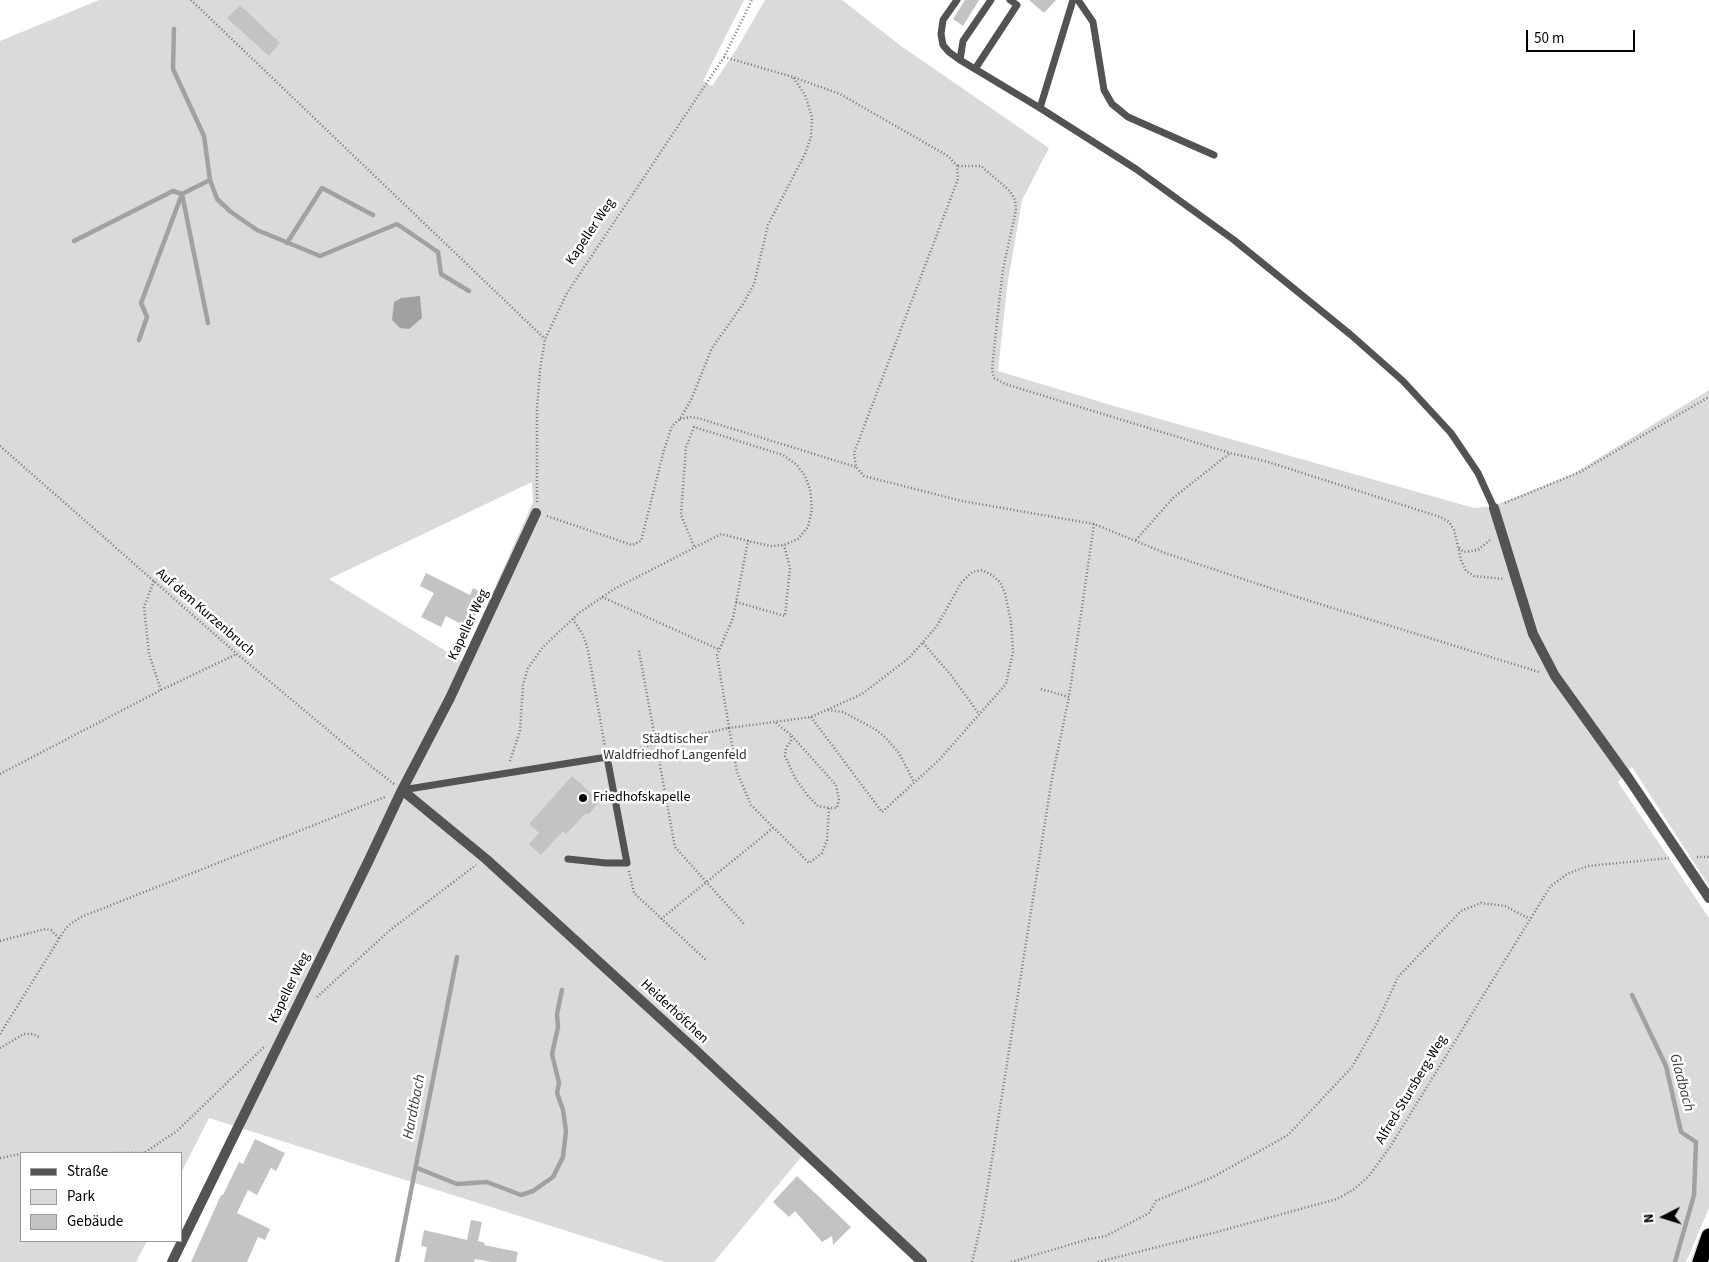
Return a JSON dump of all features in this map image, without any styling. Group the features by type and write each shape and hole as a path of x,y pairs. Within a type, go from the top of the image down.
{"highway":[{"path":"1700,1262 1709,1236"}],"street":[{"path":"1494,508 1533,634 1555,676 1709,898"},
{"name":"Kapeller Weg","path":"182,1242 402,790 450,698 536,513"},
{"name":"Heiderhöfchen","path":"402,790 486,859 922,1262"},
{"name":"Kapeller Weg","path":"172,1262 182,1242"}],"lane":[{"path":"957,0 943,20 941,34 948,52 1136,169 1234,240 1358,342 1403,381 1450,433 1478,473 1494,508"},
{"path":"960,60 963,41 991,0"},
{"path":"975,69 1017,5 1010,0"},
{"path":"1040,108 1073,0"},
{"path":"1078,0 1092,22 1104,90 1112,104 1128,116 1214,155"},
{"path":"402,790 607,757 627,863 568,859"}],"path":[{"path":"191,0 545,339"},
{"name":"Kapeller Weg","path":"536,513 538,501 537,409 545,339 567,293 724,57 752,0"},
{"path":"724,57 793,77 840,94 948,156 958,166 981,166 1010,191 1015,200 1016,210 1003,269 992,370 994,378 1005,384 1230,453 1284,467 1440,517 1449,522 1454,530 1466,571 1474,576 1515,580"},
{"path":"536,513 632,545 641,541 672,426 680,419 691,400 712,348 743,304 754,284 768,225 805,154 811,137 812,117 805,95 793,77"},
{"path":"856,468 854,453 958,179 958,166"},
{"path":"1494,508 1580,472 1709,397"},
{"path":"680,419 698,418 856,468 864,476 962,501 1094,524 1165,552 1294,596 1555,676"},
{"path":"507,772 520,731 523,685 528,668 544,647 573,619 614,589 694,546 721,534 771,546 784,545 798,539 808,527 812,509 810,489 805,476 797,465 782,454 694,427 686,447 681,515 694,546"},
{"name":"Auf dem Kurzenbruch","path":"0,446 237,654 372,768 402,790"},
{"path":"1136,540 1173,498 1230,453"},
{"path":"972,1262 983,1216 1051,788 1069,697 1094,524"},
{"path":"1458,547 1464,552 1478,550 1500,528"},
{"path":"748,541 733,618 717,655 737,772 751,805 809,863 822,853 827,840 829,808"},
{"path":"736,602 785,616 790,568 784,545"},
{"path":"573,619 583,636 588,650 607,757 729,728 811,717 862,694 909,658 938,626 961,583 972,572 982,570 992,574 1000,582 1005,593 1011,622 1013,652 1006,684 939,760 882,812 811,717"},
{"path":"154,581 144,607 149,654 161,690"},
{"path":"602,597 718,649"},
{"path":"923,643 947,670 979,714"},
{"path":"639,651 675,847 745,925"},
{"path":"0,774 161,690 237,654"},
{"path":"1040,689 1069,697"},
{"path":"826,710 843,712 886,738 899,753 914,782"},
{"path":"774,722 791,735 836,786 839,804 837,808 818,806 795,778 785,756 786,748 791,741 791,735"},
{"path":"0,1034 59,938 69,925 81,917 402,790"},
{"path":"661,919 773,828"},
{"name":"Alfred-Stursberg-Weg","path":"1098,1262 1337,1199 1353,1190 1369,1176 1390,1147 1550,888 1567,874 1588,866 1682,857"},
{"path":"310,1002 389,931 486,859"},
{"path":"627,863 634,893 706,960"},
{"path":"1011,1262 1089,1239 1106,1236 1149,1213 1156,1201 1212,1177 1288,1135 1352,1067 1376,1026 1398,977 1461,911 1481,903 1505,906 1530,919"},
{"path":"0,941 45,929 51,930 59,938"},
{"path":"0,1048 24,1034 33,1034 39,1037"},
{"path":"146,1152 177,1131 270,1041"},
{"path":"0,1158 20,1154"}],"green space":[{"name":"Städtischer Waldfriedhof Langenfeld","path":"99,0 744,0 703,81 712,86 736,50 765,0 842,0 901,46 1049,148 1022,200 1007,287 998,371 1114,406 1474,508 1493,506 1573,474 1709,390 1709,886 1632,767 1618,782 1709,918 1709,1208 1686,1262 926,1262 807,1150 714,1262 665,1262 209,1118 182,1171 182,1152 20,1152 20,1242 146,1242 136,1262 0,1262 0,41","holes":["532,482 533,502 462,661 329,579"]}],"shaded area":[{"path":"420,296 422,318 409,329 400,328 392,320 394,302 401,298"}],"building":[{"path":"965,0 979,0 963,26 953,19"},
{"path":"1029,0 1056,0 1044,13"},
{"path":"240,5 280,43 269,56 227,18"},
{"path":"426,573 470,595 473,588 485,594 469,628 446,616 441,627 421,617 434,593 420,586"},
{"path":"572,776 600,801 588,815 586,813 566,834 563,831 541,855 529,844 539,833 529,824"},
{"path":"255,1139 285,1153 276,1171 271,1168 257,1195 248,1190 237,1213 270,1229 265,1240 258,1237 247,1262 191,1262 221,1195 223,1195 239,1162 243,1164"},
{"path":"797,1176 851,1227 833,1245 832,1236 822,1242 795,1211 789,1217 773,1202"},
{"path":"471,1220 482,1222 478,1241 485,1243 484,1245 518,1252 516,1262 492,1262 475,1259 474,1262 424,1262 427,1247 421,1246 424,1230 467,1240"}],"waterway":[{"path":"174,29 173,69 204,136 210,180 217,199 231,212 257,230 320,256 397,224 438,252 441,274 469,291"},
{"path":"139,340 147,317 141,303 182,194 210,180"},
{"path":"287,243 322,188 373,215"},
{"path":"74,241 173,191 182,194 208,323"},
{"name":"Hardtbach","path":"397,1262 457,957"},
{"path":"417,1168 457,1184 487,1182 521,1195 533,1191 553,1177 563,1157 566,1131 563,1110 557,1093 559,1083 552,1054 558,1027 557,1014 562,990"},
{"name":"Gladbach","path":"1632,995 1666,1066 1681,1132 1696,1142 1694,1195 1675,1262"}],"place":[{"name":"Friedhofskapelle","path":"583,798"}]}
